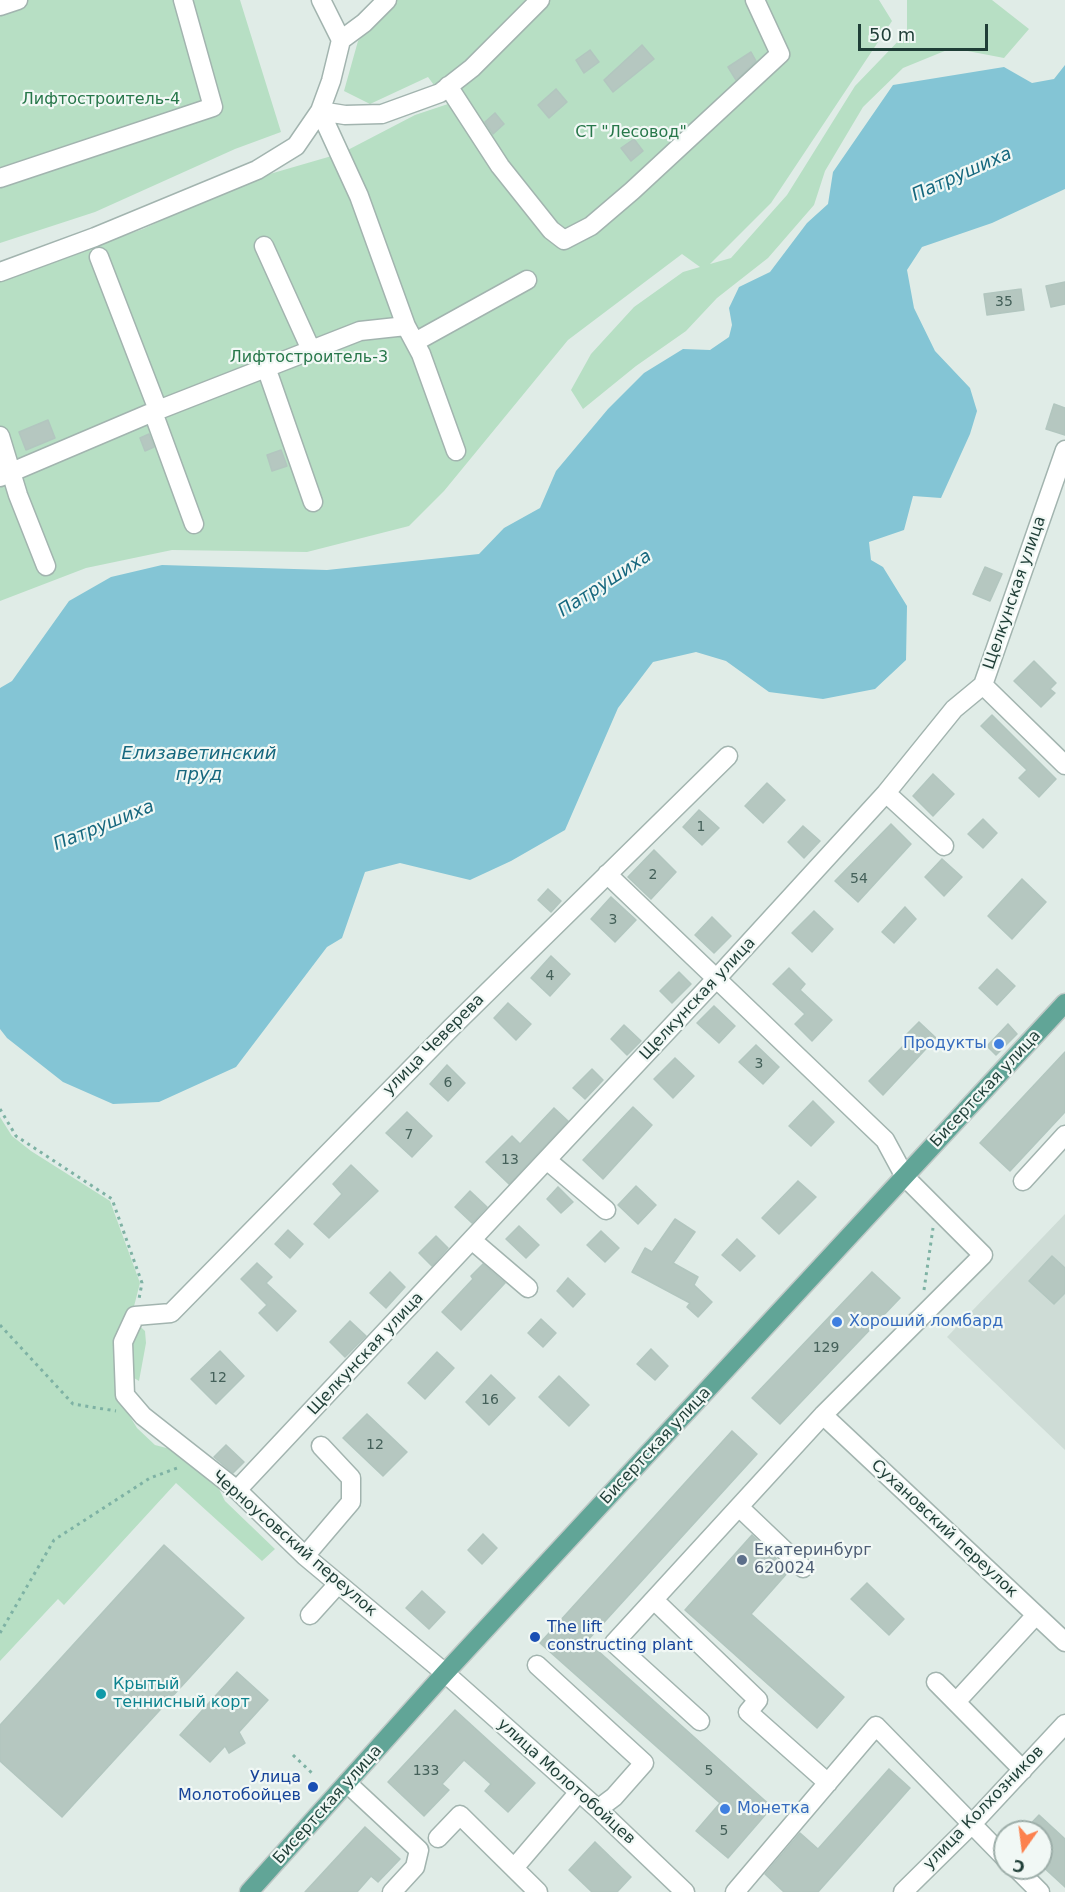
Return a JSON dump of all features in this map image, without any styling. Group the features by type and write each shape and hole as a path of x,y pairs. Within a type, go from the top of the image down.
{"main road":[{"name":"Бисертская улица","path":"249,1892 445,1673 1065,1003"}],"street":[{"path":"0,6 18,0"},
{"path":"0,178 213,107 183,0"},
{"path":"0,272 95,237 258,170 296,146 320,111 332,81 341,40 321,0"},
{"path":"341,40 364,23 387,0"},
{"path":"320,111 345,115 382,114 440,93 472,68 540,0"},
{"path":"448,86 500,166 551,230 564,240 591,226 624,198 780,54 755,0"},
{"path":"320,111 359,196 406,326 415,342 456,451"},
{"path":"264,246 312,352"},
{"path":"99,257 194,524"},
{"path":"415,342 527,280"},
{"path":"6,474 155,411 312,352 360,331 406,326"},
{"path":"267,369 313,502"},
{"path":"0,436 6,474 18,495 46,566"},
{"name":"Щелкунская улица","path":"237,1490 548,1161 886,793 954,710 983,685 1065,450"},
{"path":"983,685 1065,765"},
{"name":"улица Чеверева","path":"135,1316 171,1314 451,1028 728,756"},
{"path":"886,793 944,846"},
{"path":"607,874 885,1140 905,1177 983,1255 823,1415 614,1643 700,1721"},
{"path":"1023,1181 1065,1135"},
{"path":"548,1161 606,1210"},
{"path":"473,1241 528,1288"},
{"name":"Черноусовский переулок","path":"135,1316 123,1342 124,1395 143,1416 237,1490 305,1556 445,1673"},
{"name":"Сухановский переулок","path":"823,1415 1065,1642"},
{"path":"305,1556 351,1502 351,1478 321,1446"},
{"path":"739,1507 803,1568"},
{"path":"310,1615 338,1584"},
{"path":"654,1600 758,1700 748,1712 828,1782"},
{"path":"956,1702 1036,1615"},
{"path":"537,1665 644,1763 614,1797 598,1809"},
{"name":"улица Молотобойцев","path":"445,1673 598,1809 686,1892"},
{"path":"936,1682 1023,1770"},
{"name":"улица Колхозников","path":"903,1892 1065,1724"},
{"path":"735,1892 876,1726 993,1846"},
{"path":"347,1783 419,1850 415,1867 392,1892"},
{"path":"513,1868 579,1792"},
{"path":"438,1838 460,1815 538,1892"},
{"path":"1028,1880 1040,1892"}],"path":[{"path":"0,1109 16,1136 112,1199 142,1283 135,1316"},
{"path":"919,1319 936,1208"},
{"path":"0,1324 73,1404 143,1416"},
{"path":"0,1633 54,1540 150,1478 198,1461"},
{"path":"293,1755 313,1774"}],"shaded area":[{"path":"1065,1214 1065,1450 947,1337"}],"green space":[{"name":"Лифтостроитель-4","path":"0,0 240,0 281,132 235,149 95,212 0,243"},
{"name":"Лифтостроитель-3","path":"395,0 879,0 892,21 771,203 710,264 731,258 787,195 855,86 907,32 907,0 992,0 1029,29 1004,58 952,48 903,68 863,107 825,171 814,205 768,258 717,298 686,331 636,366 583,409 571,390 591,354 634,307 683,272 700,267 682,254 568,340 444,491 409,526 307,552 172,550 86,568 0,601 0,279 143,229 249,180 342,153 415,115 448,104 428,77 370,104 344,91 358,41"},
{"path":"0,1117 12,1136 31,1151 110,1201 140,1283 131,1318 145,1331 146,1343 139,1381 129,1375 117,1395 137,1428 155,1445 174,1450 219,1489 225,1501 275,1549 262,1561 176,1483 64,1605 58,1599 0,1661"}],"water":[{"name":"Елизаветинский пруд","path":"1065,65 1065,189 992,223 922,247 907,270 914,308 935,351 970,388 977,411 970,434 941,498 913,496 904,530 869,542 871,560 883,567 907,606 906,660 875,689 823,699 769,692 726,661 696,652 653,662 618,708 565,830 511,861 470,880 400,863 365,872 342,938 327,947 236,1067 159,1102 113,1104 63,1082 7,1038 0,1029 0,688 12,681 69,601 111,577 162,565 327,570 479,554 504,528 540,508 556,471 608,409 644,373 683,349 710,350 729,337 732,325 729,308 739,287 770,272 807,223 828,204 833,172 893,85 1004,67 1032,83 1054,79"}],"building":[{"path":"642,45 654,59 613,92 604,80"},
{"path":"590,50 599,62 584,73 576,60"},
{"path":"751,52 756,61 736,80 728,67"},
{"path":"556,89 567,102 549,118 538,105"},
{"path":"495,113 504,124 493,134 485,122"},
{"path":"634,139 643,151 631,161 621,148"},
{"path":"1065,282 1065,304 1051,307 1046,286"},
{"path":"1021,289 1024,310 987,315 984,294"},
{"path":"1054,404 1065,408 1065,435 1046,429"},
{"path":"48,420 55,438 26,450 19,432"},
{"path":"149,434 154,447 145,451 140,438"},
{"path":"281,450 287,466 272,471 267,455"},
{"path":"985,567 1002,574 990,601 973,594"},
{"path":"1034,661 1056,683 1050,689 1055,693 1041,707 1014,681"},
{"path":"992,715 1056,779 1039,797 1019,778 1027,770 981,726"},
{"path":"933,774 954,794 933,816 913,796"},
{"path":"767,783 785,800 763,823 745,806"},
{"path":"699,810 719,828 702,845 683,827"},
{"path":"983,819 997,833 983,848 968,834"},
{"path":"891,824 911,844 858,902 835,881"},
{"path":"803,826 820,841 804,858 788,842"},
{"path":"654,850 676,872 651,899 628,877"},
{"path":"942,859 962,877 944,896 925,877"},
{"path":"1022,879 1046,902 1012,939 988,916"},
{"path":"548,889 561,901 551,912 538,900"},
{"path":"611,897 636,920 615,942 591,919"},
{"path":"905,907 916,919 894,943 882,932"},
{"path":"814,911 833,929 812,952 792,933"},
{"path":"712,917 731,936 714,953 695,935"},
{"path":"551,956 570,974 550,996 531,978"},
{"path":"789,968 805,984 800,990 832,1020 812,1041 795,1024 805,1014 773,984"},
{"path":"997,969 1015,986 997,1005 979,988"},
{"path":"679,972 691,984 672,1003 660,991"},
{"path":"508,1003 531,1024 516,1040 494,1018"},
{"path":"714,1006 735,1026 719,1043 697,1023"},
{"path":"919,1022 936,1038 883,1095 869,1081 907,1042 903,1038"},
{"path":"1008,1024 1017,1034 996,1055 987,1046"},
{"path":"624,1025 641,1041 627,1055 611,1039"},
{"path":"756,1045 779,1067 763,1084 739,1062"},
{"path":"1065,1052 1065,1112 1010,1171 980,1143"},
{"path":"675,1058 694,1076 673,1098 654,1079"},
{"path":"447,1065 465,1083 448,1101 430,1084"},
{"path":"592,1069 603,1080 585,1099 573,1088"},
{"path":"813,1101 834,1122 811,1146 789,1126"},
{"path":"633,1107 652,1125 603,1179 583,1160"},
{"path":"554,1108 568,1121 509,1184 486,1162 512,1136 520,1144"},
{"path":"407,1112 432,1136 412,1157 386,1133"},
{"path":"351,1165 378,1191 329,1238 314,1224 342,1194 333,1184"},
{"path":"798,1181 816,1197 779,1234 762,1218"},
{"path":"636,1186 656,1205 638,1224 618,1205"},
{"path":"558,1187 573,1202 561,1213 547,1199"},
{"path":"470,1191 487,1207 472,1223 455,1207"},
{"path":"675,1219 695,1232 673,1263 698,1277 694,1285 712,1302 698,1317 687,1307 690,1303 632,1272 645,1248 652,1252"},
{"path":"519,1226 539,1245 526,1258 506,1239"},
{"path":"288,1230 303,1244 290,1258 275,1244"},
{"path":"601,1231 619,1248 605,1262 587,1245"},
{"path":"436,1236 448,1248 432,1266 419,1253"},
{"path":"737,1239 755,1256 740,1271 722,1255"},
{"path":"1052,1256 1065,1268 1065,1293 1054,1304 1029,1281"},
{"path":"257,1263 272,1277 266,1283 296,1311 277,1331 259,1313 267,1305 241,1279"},
{"path":"483,1264 505,1283 461,1330 442,1312 473,1279 471,1276"},
{"path":"390,1272 405,1287 386,1308 370,1293"},
{"path":"872,1272 900,1298 780,1424 752,1398"},
{"path":"568,1278 585,1294 573,1307 557,1291"},
{"path":"541,1319 556,1333 543,1347 528,1333"},
{"path":"350,1321 366,1336 345,1357 330,1342"},
{"path":"651,1349 668,1366 655,1380 637,1364"},
{"path":"220,1351 244,1376 216,1404 191,1379"},
{"path":"437,1352 454,1368 425,1399 408,1383"},
{"path":"491,1375 515,1398 489,1425 466,1402"},
{"path":"559,1376 589,1405 569,1426 539,1397"},
{"path":"367,1414 407,1452 383,1476 343,1438"},
{"path":"732,1431 757,1454 587,1641 772,1807 728,1858 696,1831 720,1803 540,1643"},
{"path":"226,1445 244,1462 233,1473 214,1457"},
{"path":"483,1534 497,1548 482,1564 468,1550"},
{"path":"752,1535 789,1571 751,1614 844,1697 817,1728 685,1610"},
{"name":"Крытый теннисный корт","path":"164,1545 244,1618 62,1817 0,1761 0,1725"},
{"path":"867,1583 904,1619 889,1635 851,1599"},
{"path":"422,1591 445,1612 429,1629 406,1608"},
{"path":"237,1672 268,1700 239,1732 245,1743 229,1753 225,1746 210,1762 180,1735"},
{"path":"455,1710 535,1783 508,1812 485,1791 491,1784 464,1760 442,1784 449,1790 424,1816 388,1782"},
{"path":"889,1769 910,1788 818,1892 784,1892 765,1874 800,1833 818,1849"},
{"path":"1039,1815 1044,1820 1034,1820"},
{"path":"365,1827 400,1859 378,1882 371,1876 357,1892 305,1892"},
{"path":"1053,1828 1065,1839 1065,1887 1053,1876"},
{"path":"595,1842 631,1877 617,1892 592,1892 569,1870"}],"place":[{"name":"Продукты","path":"999,1044"},
{"name":"Хороший ломбард","path":"837,1322"},
{"name":"Екатеринбург 620024","path":"742,1560"},
{"name":"The lift constructing plant","path":"535,1637"},
{"name":"Крытый теннисный корт","path":"101,1694"},
{"name":"Улица Молотобойцев","path":"313,1787"},
{"name":"Монетка","path":"725,1809"}],"park label":[{"name":"СТ \"Лесовод\"","path":"631,133"}],"water label":[{"name":"Патрушиха","path":"962,175"},
{"name":"Патрушиха","path":"605,584"},
{"name":"Патрушиха","path":"104,826"}]}
